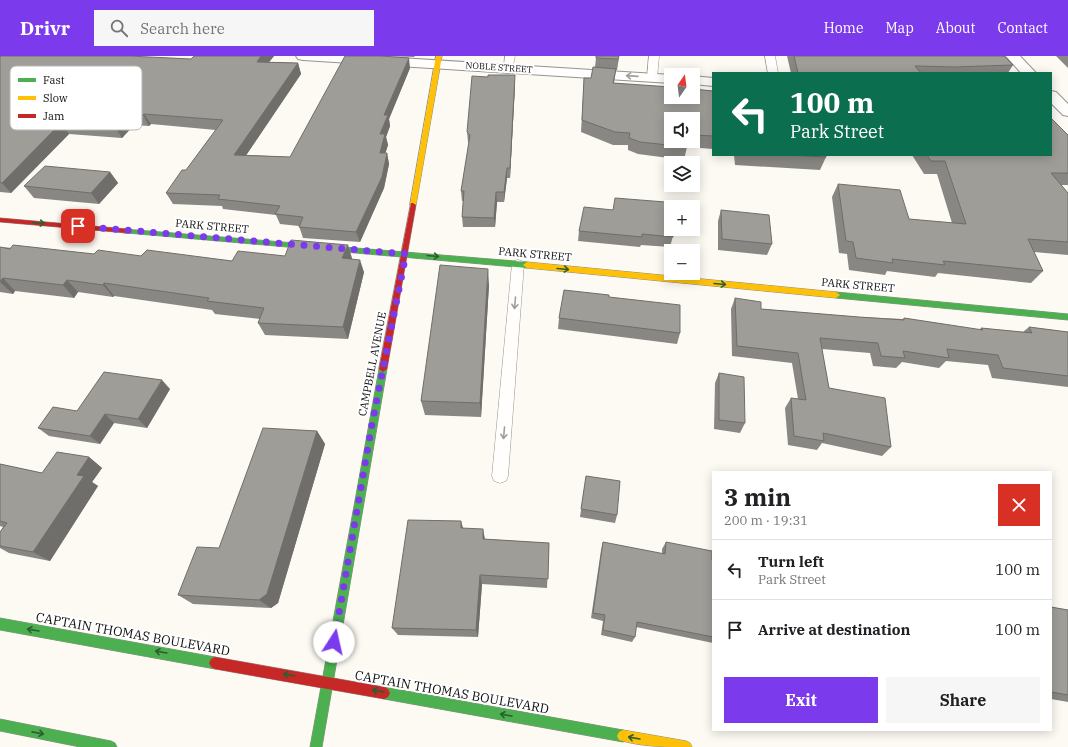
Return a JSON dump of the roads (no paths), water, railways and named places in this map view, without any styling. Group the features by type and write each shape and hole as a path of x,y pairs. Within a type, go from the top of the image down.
{"street":[{"name":"NOBLE STREET","path":"303,56 510,62 664,79"},
{"path":"1013,56 1028,72"},
{"name":"CAMPBELL AVENUE","path":"316,747 372,424 406,254 439,60"},
{"path":"700,81 712,82"},
{"name":"PARK STREET","path":"0,220 518,264 1068,317"},
{"name":"CAPTAIN THOMAS BOULEVARD","path":"0,624 686,747"},
{"path":"0,725 111,747"}],"lane":[{"path":"652,78 654,56"},
{"path":"770,56 773,72"},
{"path":"500,476 518,264"}]}
